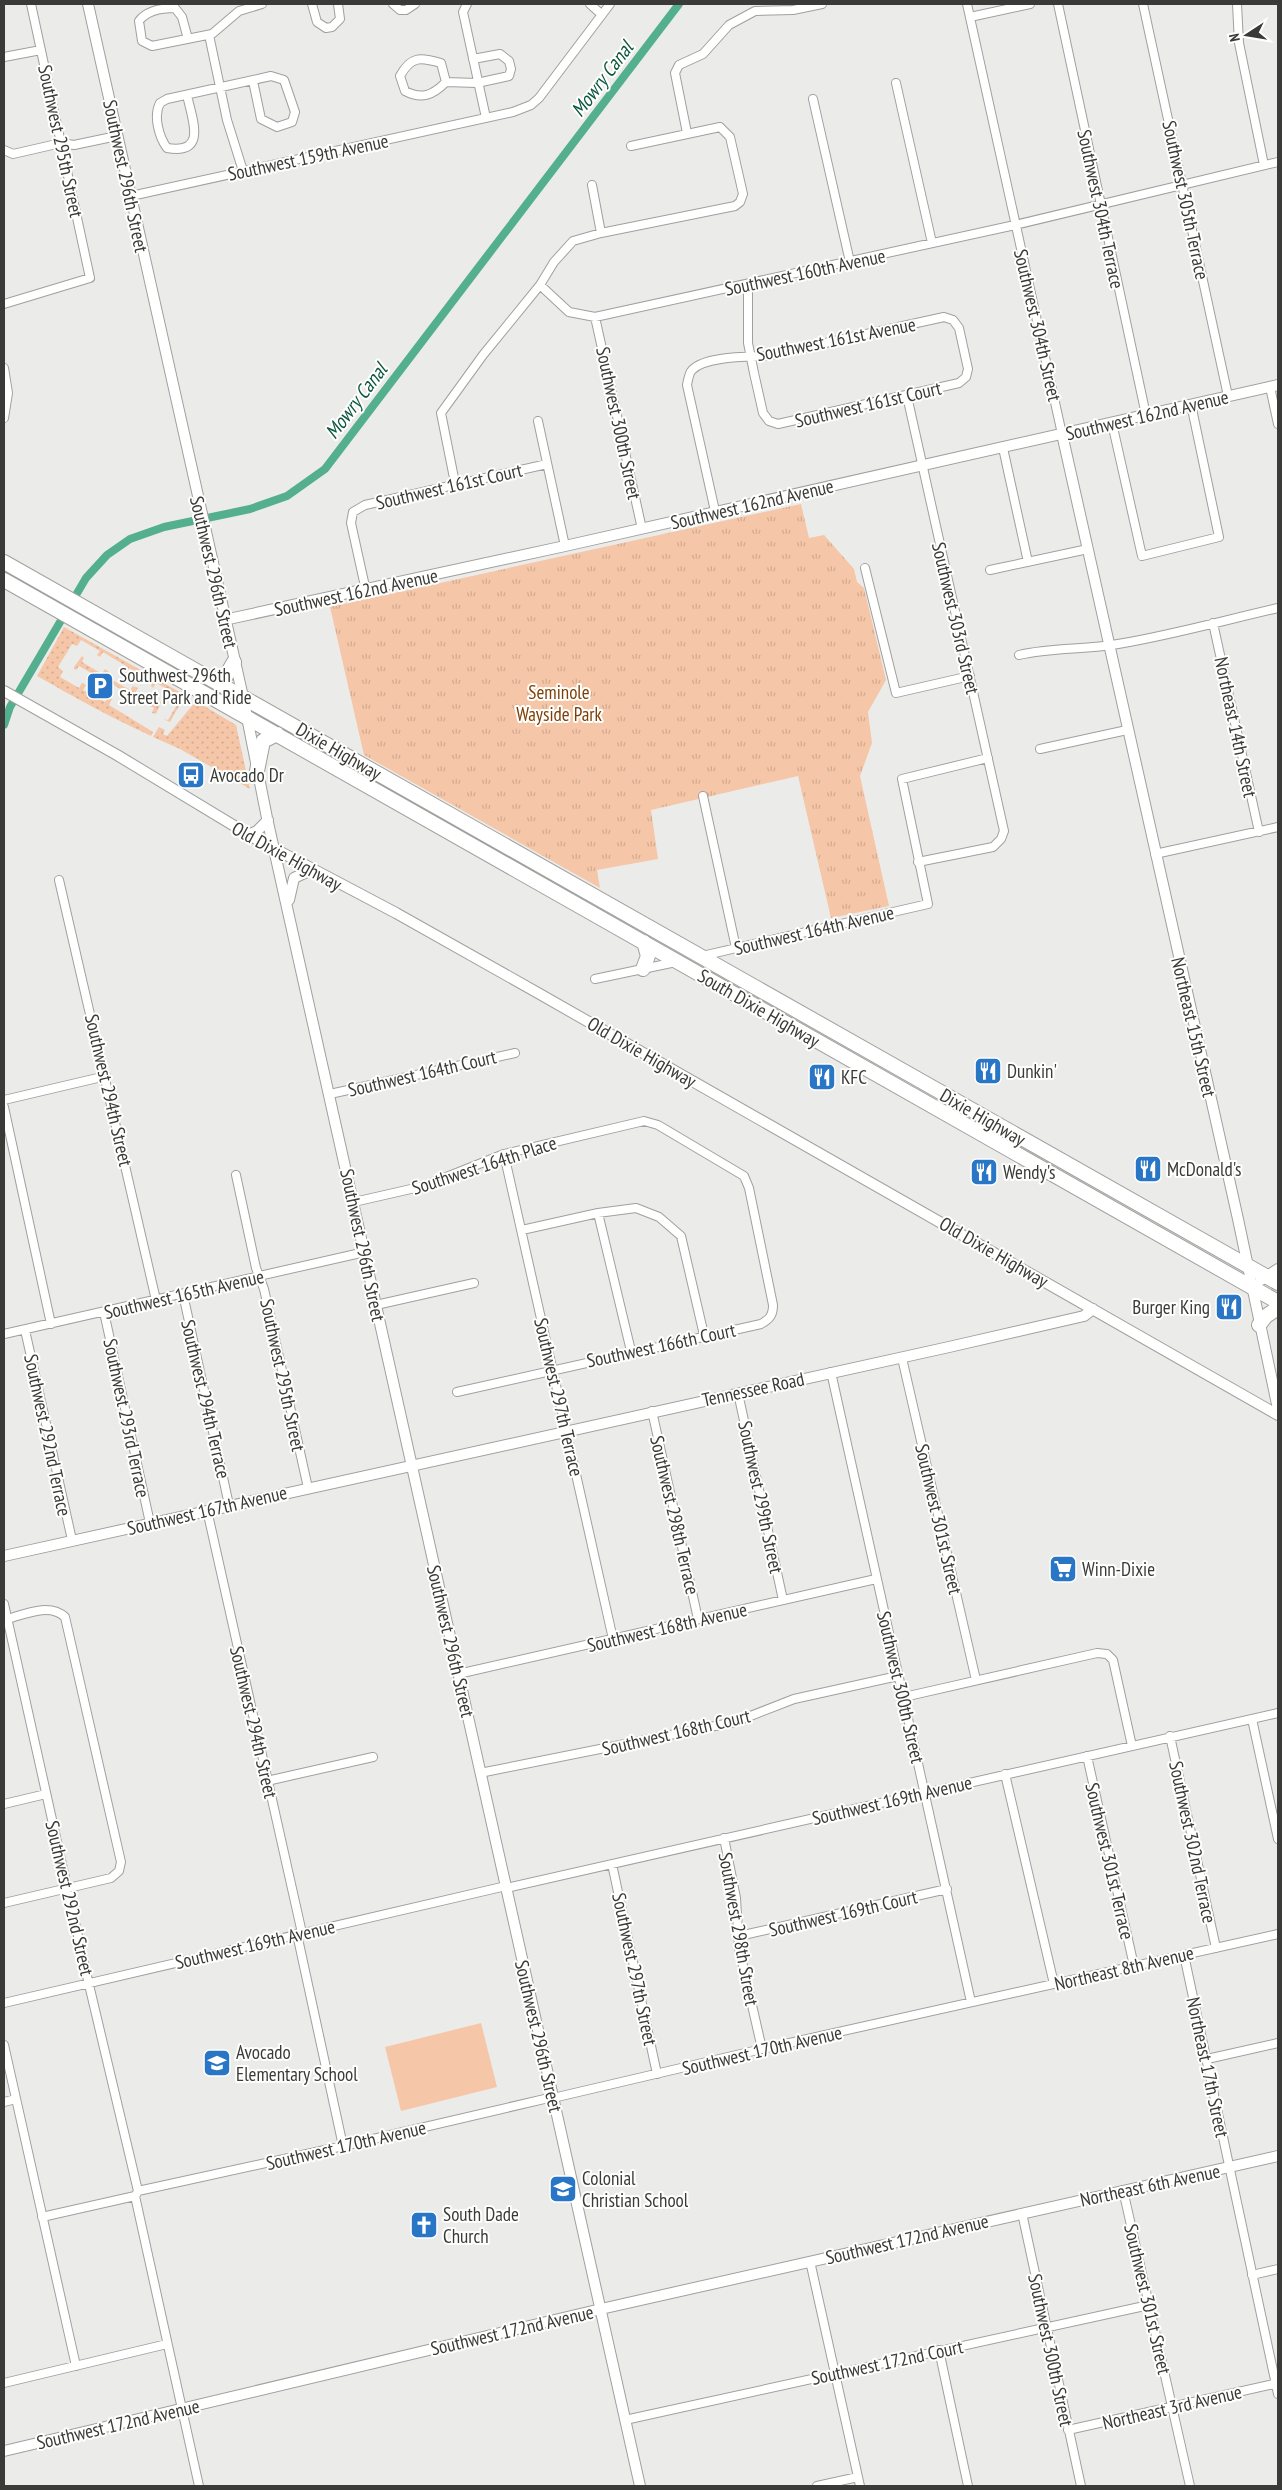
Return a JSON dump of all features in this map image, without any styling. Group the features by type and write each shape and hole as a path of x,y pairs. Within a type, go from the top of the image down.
{"highway":[{"name":"Dixie Highway","path":"5,563 674,941"},
{"name":"Dixie Highway","path":"4,580 606,921"},
{"path":"116,644 136,647 225,697 243,697"},
{"path":"212,680 226,676 234,662"},
{"path":"247,718 268,720 354,768 378,773"},
{"path":"257,771 263,741 277,734"},
{"path":"370,787 394,792 454,826 463,826 466,823"},
{"path":"466,842 474,838 541,874 565,880"},
{"name":"South Dixie Highway","path":"606,921 879,1076"},
{"path":"643,969 648,956 640,940 650,937 687,957 701,956"},
{"name":"South Dixie Highway","path":"674,941 740,979"},
{"path":"678,962 691,963 728,980 740,979"},
{"name":"Dixie Highway","path":"740,979 1078,1170 1244,1259 1278,1284"},
{"name":"Dixie Highway","path":"879,1076 1278,1302"},
{"path":"879,1076 904,1081 965,1116 969,1116 974,1111"},
{"path":"986,1136 989,1133 997,1133 1057,1166 1078,1170"},
{"path":"1154,1231 1170,1232 1227,1263 1244,1259"},
{"path":"1259,1325 1266,1316 1278,1308"}],"street":[{"name":"Southwest 295th Street","path":"4,304 90,278 31,4"},
{"name":"Southwest 296th Street","path":"88,4 224,620 243,697 274,849 640,2486"},
{"path":"188,39 182,17 175,8 154,11 143,15 139,21 142,40 152,46 209,35 220,29 239,11 262,4"},
{"path":"312,4 317,22 326,28 332,27 340,19 338,4"},
{"path":"393,4 400,10 406,10 415,4"},
{"path":"467,4 463,12 486,118"},
{"path":"590,4 601,14"},
{"name":"Southwest 159th Avenue","path":"130,196 513,112 539,98 610,4"},
{"path":"687,133 675,73 679,65 703,54 729,25 755,11 793,10 822,4"},
{"name":"Southwest 304th Street","path":"967,4 1109,646"},
{"path":"970,17 1030,4"},
{"name":"Southwest 304th Terrace","path":"1058,4 1146,414"},
{"name":"Southwest 305th Terrace","path":"1144,4 1228,396"},
{"path":"1237,4 1239,43 1264,165"},
{"path":"209,35 220,88 243,171"},
{"path":"4,57 41,50"},
{"path":"446,82 441,62 428,59 416,59 406,66 400,76 405,91 415,96 428,96 446,82 477,82 509,76 511,69 509,61 500,54 473,59"},
{"path":"187,95 195,134 194,140 188,147 167,148 163,142 157,120 157,108 160,103 187,95 271,76 284,80 294,112 292,122 276,126 261,119 253,81"},
{"path":"896,83 932,244"},
{"path":"813,99 850,262"},
{"path":"455,484 441,413 483,355 540,285 554,262 573,241 601,232 734,206 740,202 743,194 730,137 720,127 631,146"},
{"path":"4,150 13,154 61,143 74,145 117,136"},
{"path":"1183,186 1278,162"},
{"path":"592,185 601,232"},
{"name":"Southwest 160th Avenue","path":"595,317 932,244 1183,186"},
{"path":"748,284 748,343 751,357"},
{"path":"540,285 569,312 595,317"},
{"name":"Southwest 300th Street","path":"595,317 642,529"},
{"name":"Southwest 161st Avenue","path":"715,511 687,385 690,371 698,365 728,358 766,356 944,317 952,320 959,328 968,369 966,377"},
{"name":"Southwest 161st Court","path":"751,357 764,413 769,421 778,424 907,396 959,383 966,377"},
{"path":"4,368 8,394 4,418"},
{"path":"1274,386 1278,424"},
{"name":"Southwest 162nd Avenue","path":"224,620 642,529 1274,386"},
{"name":"Southwest 303rd Street","path":"907,396 1004,831 1001,839 993,846 918,862"},
{"path":"1112,423 1142,556 1219,537 1191,404"},
{"path":"538,421 565,546"},
{"path":"1003,448 1028,562"},
{"name":"Southwest 161st Court","path":"366,590 351,523 353,512 365,505 547,464"},
{"path":"990,570 1088,550"},
{"path":"865,568 896,693 970,676"},
{"path":"1019,655 1044,650 1084,650 1109,646 1278,608"},
{"name":"Northeast 14th Street","path":"1213,623 1259,832"},
{"name":"Northeast 15th Street","path":"1109,646 1278,1409"},
{"name":"Old Dixie Highway","path":"6,692 117,755 248,835 513,979 1278,1416"},
{"path":"1040,749 1127,730"},
{"path":"918,862 902,779 988,758"},
{"path":"703,796 736,948"},
{"path":"248,835 257,831 268,820"},
{"path":"1155,854 1278,827"},
{"name":"Southwest 164th Avenue","path":"701,956 928,904 918,862"},
{"path":"288,906 294,878 313,869"},
{"name":"Southwest 294th Street","path":"60,880 156,1300"},
{"path":"595,979 678,962"},
{"name":"Southwest 164th Court","path":"330,1094 515,1053"},
{"path":"4,1100 106,1076"},
{"path":"4,1107 51,1324"},
{"name":"Southwest 164th Place","path":"354,1202 424,1186 504,1154 644,1120 658,1125 744,1176 749,1188 773,1313"},
{"name":"Southwest 297th Terrace","path":"504,1154 613,1639"},
{"name":"Southwest 295th Street","path":"236,1175 308,1488"},
{"path":"522,1230 598,1213 636,1208 659,1217 681,1236 704,1335"},
{"path":"598,1213 631,1351"},
{"name":"Southwest 165th Avenue","path":"4,1334 365,1252"},
{"path":"1252,1287 1265,1276 1278,1269"},
{"path":"376,1306 474,1283"},
{"name":"Southwest 294th Terrace","path":"183,1294 229,1505"},
{"name":"Tennessee Road","path":"411,1465 902,1358 1084,1316 1093,1309"},
{"name":"Southwest 293rd Terrace","path":"104,1312 150,1523"},
{"name":"Southwest 166th Court","path":"457,1392 631,1351 761,1324 773,1313"},
{"name":"Southwest 292nd Terrace","path":"25,1330 72,1540"},
{"name":"Southwest 301st Street","path":"902,1358 976,1680"},
{"name":"Southwest 300th Street","path":"831,1372 971,2002"},
{"name":"Southwest 299th Street","path":"738,1393 784,1600"},
{"name":"Southwest 298th Terrace","path":"652,1411 698,1619"},
{"name":"Southwest 167th Avenue","path":"4,1556 411,1465"},
{"name":"Southwest 294th Street","path":"207,1510 267,1781 343,2146"},
{"name":"Southwest 168th Avenue","path":"458,1674 876,1579"},
{"name":"Southwest 292nd Street","path":"4,1604 5,1620 137,2193 182,2409"},
{"path":"4,1903 112,1878 119,1871 121,1862 65,1617 60,1612 48,1610 5,1620"},
{"path":"904,1696 1097,1653 1107,1654 1114,1660 1132,1746"},
{"name":"Southwest 168th Court","path":"480,1773 735,1722 794,1699 898,1676"},
{"name":"Southwest 169th Avenue","path":"4,2003 299,1934 1278,1713"},
{"path":"1252,1719 1278,1839"},
{"name":"Southwest 302nd Terrace","path":"1170,1736 1216,1948"},
{"name":"Southwest 301st Terrace","path":"1087,1756 1134,1966"},
{"path":"267,1781 372,1757"},
{"path":"1005,1774 1054,1984"},
{"path":"4,1804 46,1794"},
{"name":"Southwest 298th Street","path":"724,1838 736,1898 739,1948 762,2049"},
{"name":"Southwest 297th Street","path":"612,1864 657,2074"},
{"name":"Southwest 169th Court","path":"738,1936 947,1889"},
{"name":"Northeast 8th Avenue","path":"971,2002 1278,1934"},
{"name":"Northeast 17th Street","path":"1184,1955 1278,2394"},
{"name":"Southwest 170th Avenue","path":"42,2217 137,2193 971,2002"},
{"path":"1207,2059 1278,2043"},
{"path":"4,2045 76,2366"},
{"path":"4,2102 16,2099"},
{"name":"Northeast 6th Avenue","path":"1022,2213 1278,2156"},
{"name":"Southwest 301st Street","path":"1123,2190 1190,2486"},
{"name":"Southwest 300th Street","path":"1022,2213 1081,2486"},
{"name":"Southwest 172nd Avenue","path":"4,2451 601,2309 1022,2213"},
{"path":"810,2261 860,2486"},
{"path":"1252,2275 1278,2269"},
{"name":"Southwest 172nd Court","path":"625,2420 1149,2305"},
{"path":"4,2383 167,2344"},
{"path":"939,2350 968,2486"},
{"name":"Northeast 3rd Avenue","path":"1068,2430 1277,2383"},
{"path":"182,2409 199,2486"},
{"path":"817,2486 858,2477"}],"green space":[{"name":"Seminole Wayside Park","path":"801,504 809,538 824,535 854,569 857,582 864,588 886,680 868,712 872,743 860,776 889,906 831,918 798,776 651,810 658,859 597,870 600,888 364,755 330,607"},
{"path":"64,627 185,695 170,722 163,719 168,720 178,703 172,699 175,693 156,683 153,688 151,686 153,681 129,668 126,673 123,671 126,666 103,652 100,657 97,655 100,651 81,640 77,646 72,644 58,667 63,671 60,677 79,688 82,683 86,685 83,690 105,702 108,697 112,699 109,705 153,732 151,736 37,676"},
{"path":"82,656 84,658 82,662 102,674 105,669 109,672 107,677 130,690 133,686 138,688 135,693 156,705 159,701 161,702 156,714 152,713 154,708 133,697 130,701 126,699 129,694 105,680 102,685 98,683 100,678 79,666 76,670 74,669"},
{"path":"196,701 236,725 250,789 180,749 153,737 159,727 165,730 163,734 167,736"},
{"path":"481,2023 497,2087 401,2111 385,2047"}],"waterway":[{"name":"Mowry Canal","path":"4,725 10,707 86,578 107,555 130,539 164,527 250,509 287,496 325,469 679,4"}],"place":[{"name":"Southwest 296th Street Park and Ride","path":"100,686"},
{"name":"Avocado Dr","path":"191,775"},
{"name":"Dunkin'","path":"988,1071"},
{"name":"KFC","path":"822,1077"},
{"name":"McDonald's","path":"1148,1169"},
{"name":"Wendy's","path":"984,1172"},
{"name":"Burger King","path":"1229,1307"},
{"name":"Winn-Dixie","path":"1063,1569"},
{"name":"Avocado Elementary School","path":"217,2063"},
{"name":"Colonial Christian School","path":"563,2189"},
{"name":"South Dade Church","path":"424,2225"}]}
